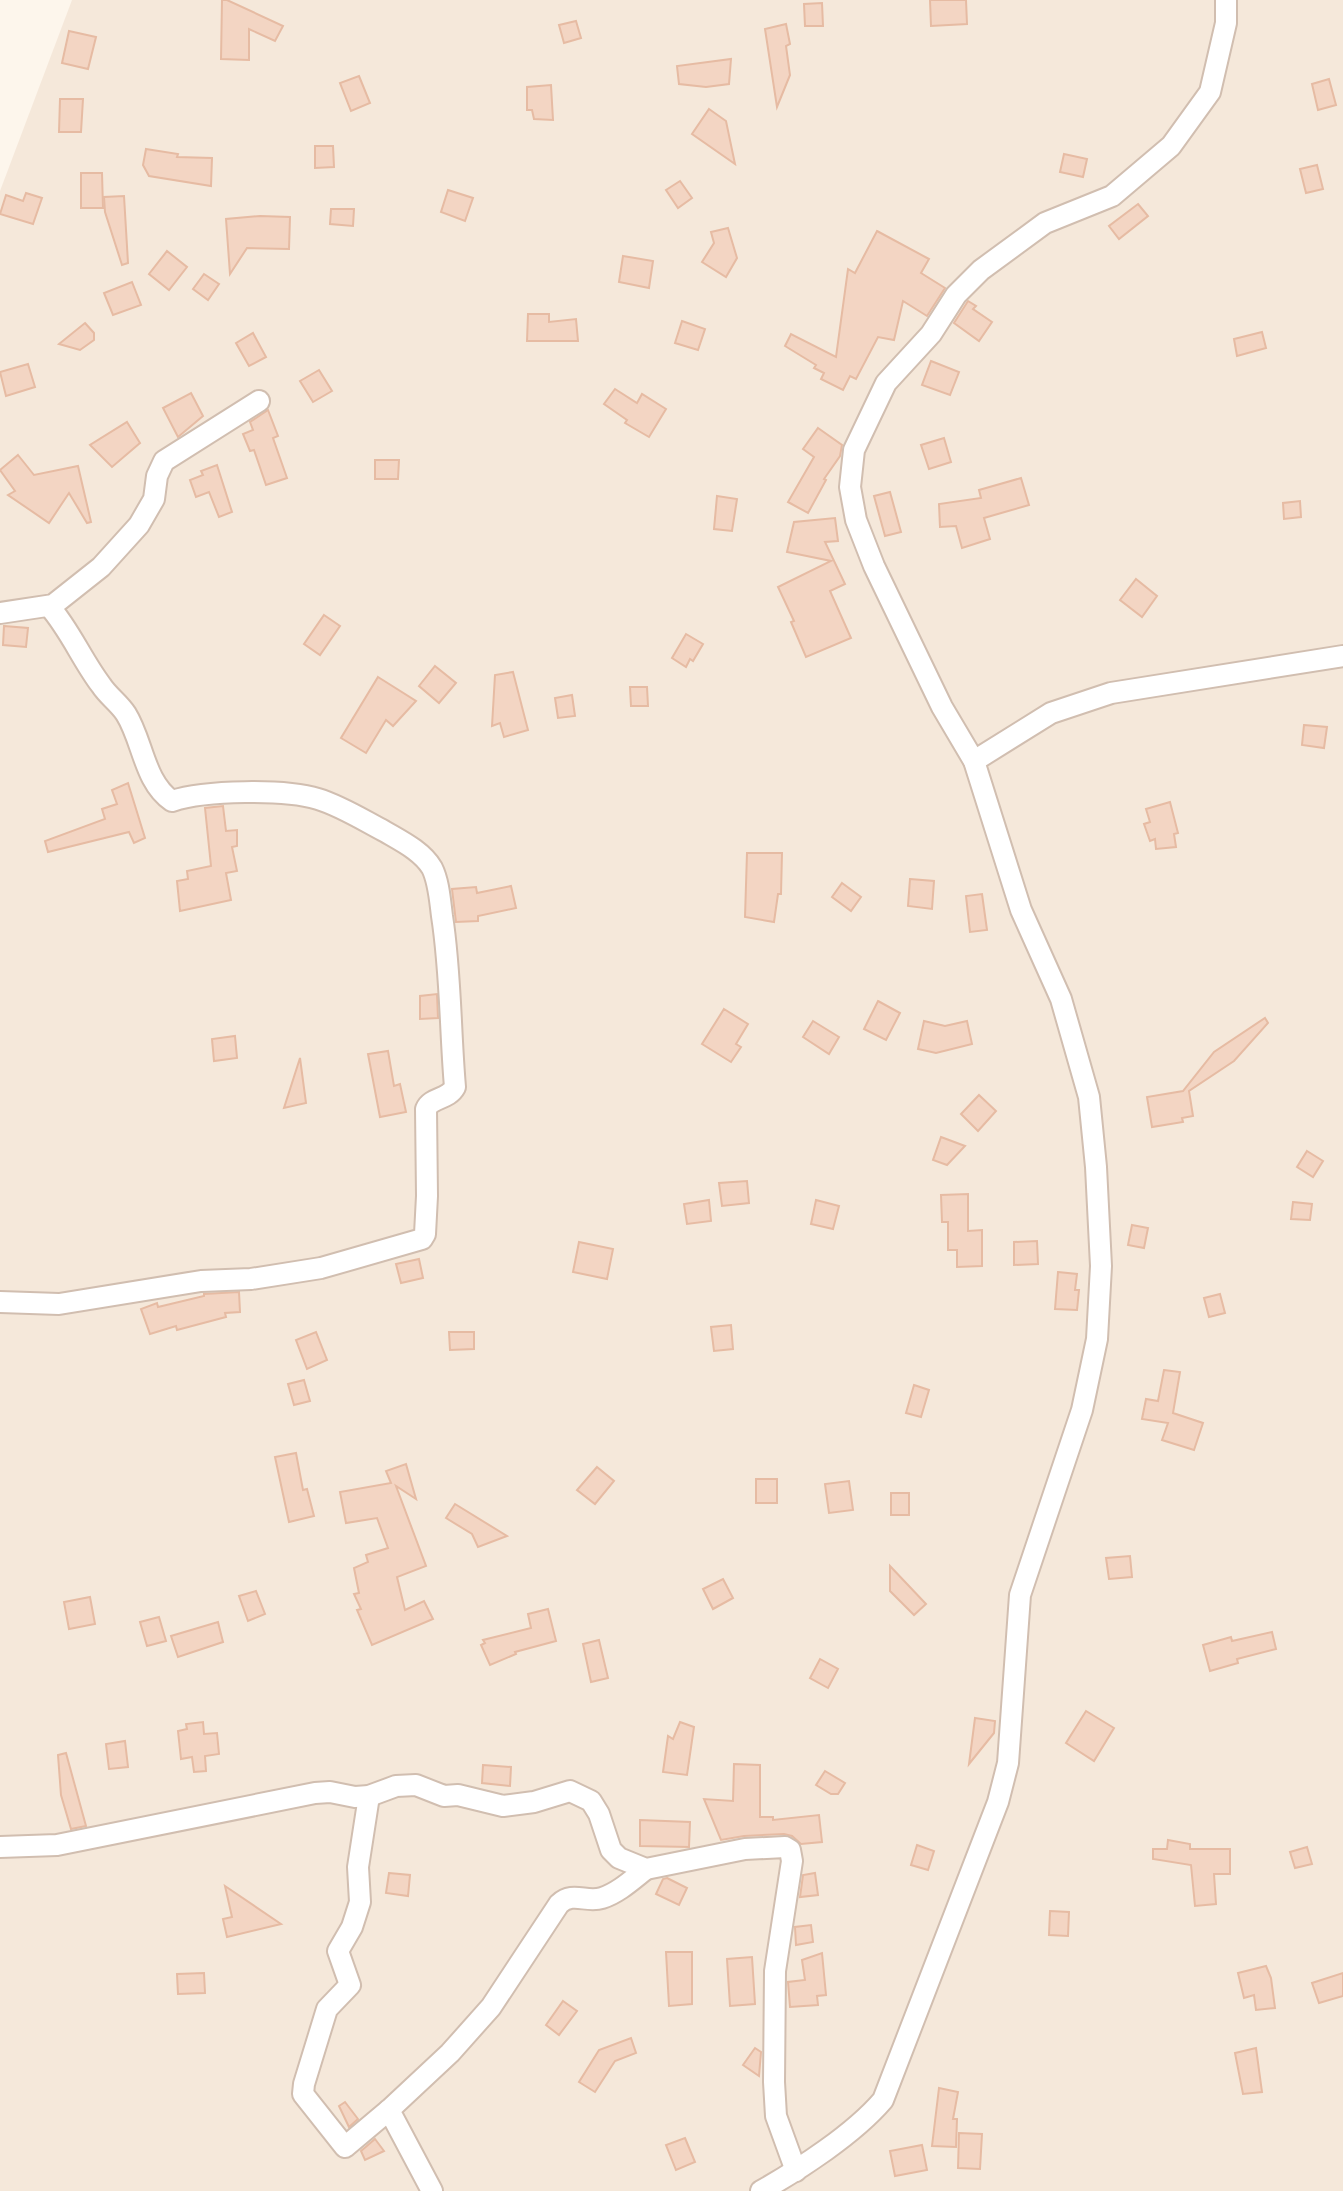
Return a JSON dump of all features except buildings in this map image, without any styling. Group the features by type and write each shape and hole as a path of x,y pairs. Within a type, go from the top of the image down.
{"street":[{"path":"761,2191 796,2171 883,2100 998,1802 1008,1763 1020,1595 1082,1410 1097,1339 1101,1266 1089,1097 1061,999 1021,910 974,761 942,707 874,566 856,520 850,487 854,450 886,383 931,334 956,295 981,270 1045,223 1112,196 1171,146 1210,92 1226,23 1226,0"},
{"path":"0,613 49,606 101,567 139,525 154,499 157,476 164,461 259,401"},
{"path":"0,1302 59,1304 201,1281 251,1279 321,1268 422,1239 425,1234 427,1196 426,1109 431,1102 448,1097 455,1087 450,981 438,886 432,869 421,855 352,814 302,795 230,793 188,796 172,801 163,795 126,715 102,688 49,606"},
{"path":"974,761 1051,713 1111,693 1343,656"},
{"path":"0,1847 57,1845 315,1793 369,1796 396,1786 416,1785 444,1796 458,1795 503,1806 534,1802 570,1791 591,1801 599,1814 611,1850 619,1858 646,1869"},
{"path":"369,1796 358,1867 360,1902 352,1927 338,1951 350,1985 327,2009 303,2094 345,2147 450,2053 491,2007 559,1904 573,1896 599,1899 614,1893 646,1869 745,1849 785,1847 790,1850 792,1861 775,1971 774,2082 776,2116 796,2171"},
{"path":"389,2110 432,2191"}],"shaded area":[{"path":"72,0 1343,0 1343,2191 0,2191 0,191"}]}
